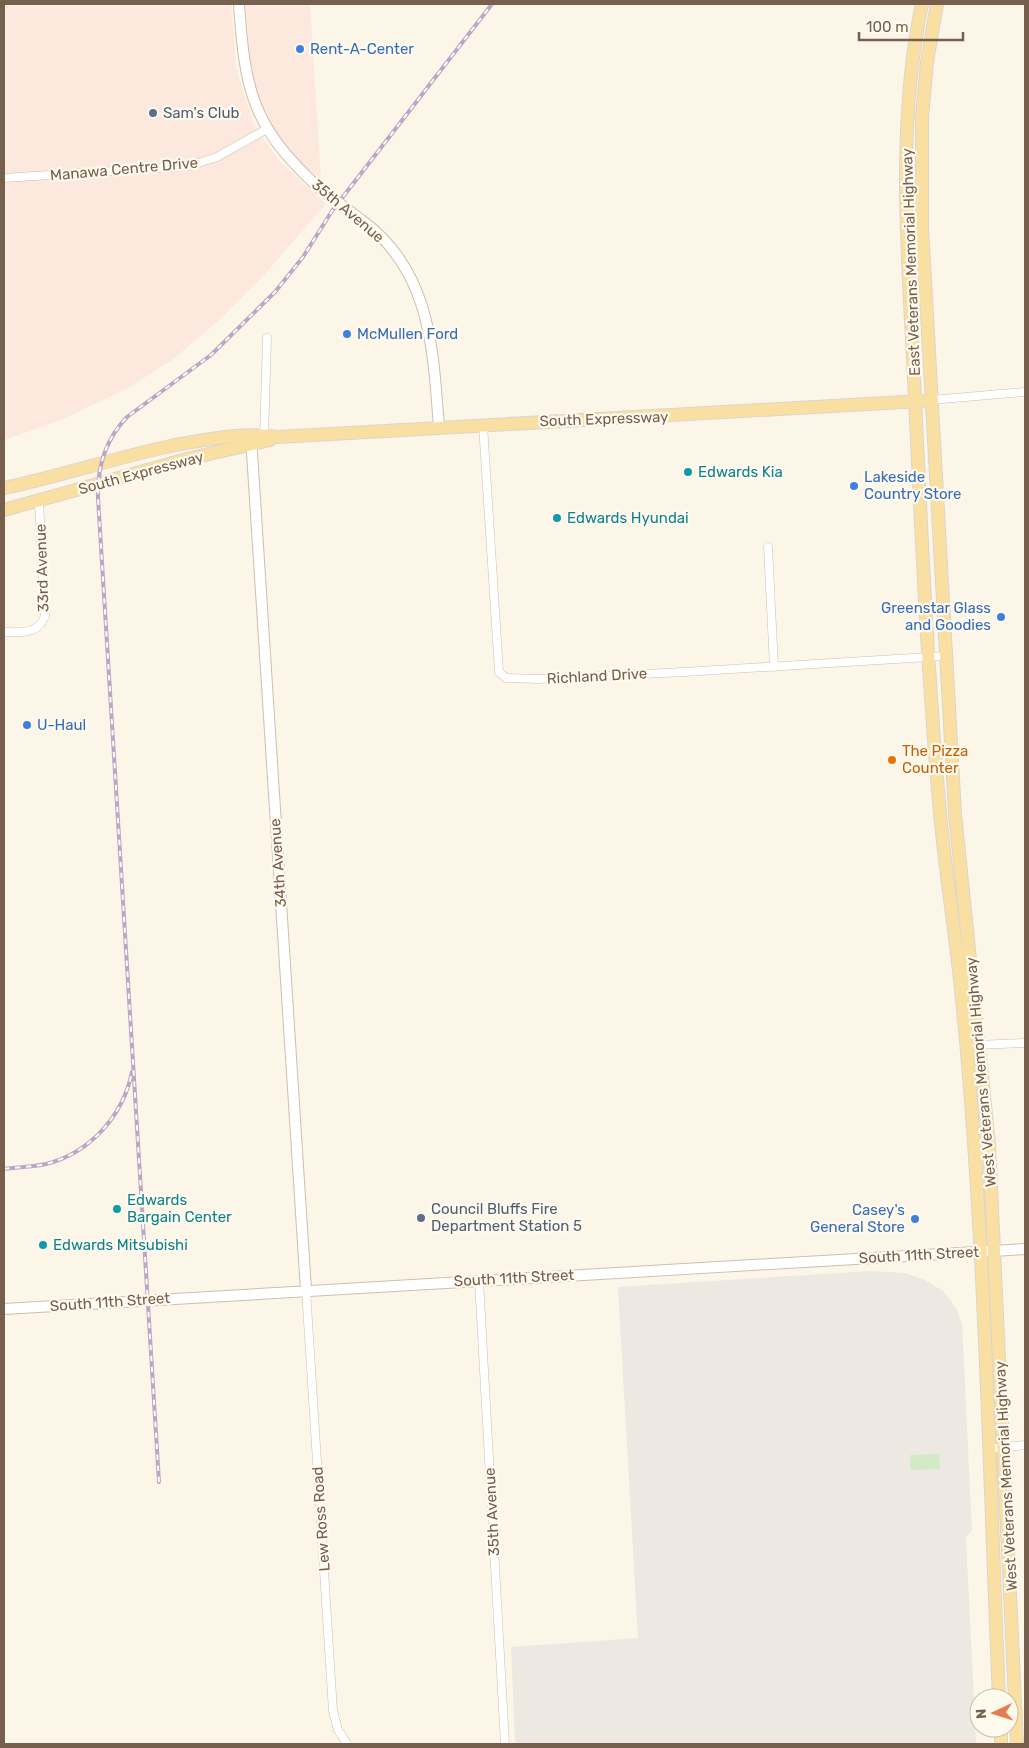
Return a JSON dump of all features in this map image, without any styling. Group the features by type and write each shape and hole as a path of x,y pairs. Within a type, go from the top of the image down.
{"main road":[{"name":"East Veterans Memorial Highway","path":"915,402 906,176 912,74 922,4"},
{"name":"East Veterans Memorial Highway","path":"931,400 921,157 924,87 937,4"},
{"name":"South Expressway","path":"4,488 147,451 216,438 258,439 931,400"},
{"name":"West Veterans Memorial Highway","path":"931,400 956,814 980,1045 996,1251 1017,1744"},
{"name":"West Veterans Memorial Highway","path":"915,402 940,815 966,1046 980,1252 999,1688"},
{"name":"South Expressway","path":"4,510 258,439"}],"street":[{"name":"35th Avenue","path":"239,4 247,80 266,129 286,156 318,187 385,240 399,258 421,300 433,350 439,428"},
{"name":"Manawa Centre Drive","path":"4,178 189,166 217,157 266,129"},
{"path":"258,439 267,338"},
{"path":"931,400 1025,392"},
{"name":"Richland Drive","path":"483,425 499,672 502,676 514,680 538,679 945,656"},
{"name":"34th Avenue","path":"258,439 306,1290"},
{"name":"33rd Avenue","path":"4,632 31,632 39,626 45,616 39,501"},
{"path":"768,547 774,667"},
{"path":"966,1046 1025,1043"},
{"name":"South 11th Street","path":"4,1309 1025,1249"},
{"name":"35th Avenue","path":"479,1281 505,1744"},
{"name":"Lew Ross Road","path":"306,1290 333,1711 338,1730 347,1744"},
{"path":"988,1449 1025,1445"}],"shaded area":[{"path":"4,4 231,4 236,68 252,119 280,162 326,204 263,276 216,323 172,360 128,388 61,420 4,440"},
{"path":"246,4 310,4 321,179 301,163 272,126 261,102 253,78 249,53"},
{"path":"870,1271 905,1273 925,1280 943,1291 956,1308 962,1324 972,1530 966,1538 973,1688 969,1688 969,1738 976,1738 976,1744 518,1744 515,1741 511,1647 638,1638 618,1287"}],"green space":[{"path":"939,1454 940,1469 911,1470 910,1455"}],"railway":[{"path":"159,1482 98,498 101,465 113,435 127,417 211,355 275,292 303,257 332,211 492,4"},
{"path":"4,1169 36,1166 62,1159 90,1142 112,1118 128,1088 132,1072"}],"place":[{"name":"Rent-A-Center","path":"300,49"},
{"name":"Sam's Club","path":"153,113"},
{"name":"McMullen Ford","path":"347,334"},
{"name":"Edwards Kia","path":"688,472"},
{"name":"Lakeside Country Store","path":"854,486"},
{"name":"Edwards Hyundai","path":"557,518"},
{"name":"Greenstar Glass and Goodies","path":"1001,617"},
{"name":"U-Haul","path":"27,725"},
{"name":"The Pizza Counter","path":"892,760"},
{"name":"Edwards Bargain Center","path":"117,1209"},
{"name":"Council Bluffs Fire Department Station 5","path":"421,1218"},
{"name":"Casey's General Store","path":"915,1219"},
{"name":"Edwards Mitsubishi","path":"43,1245"}]}
